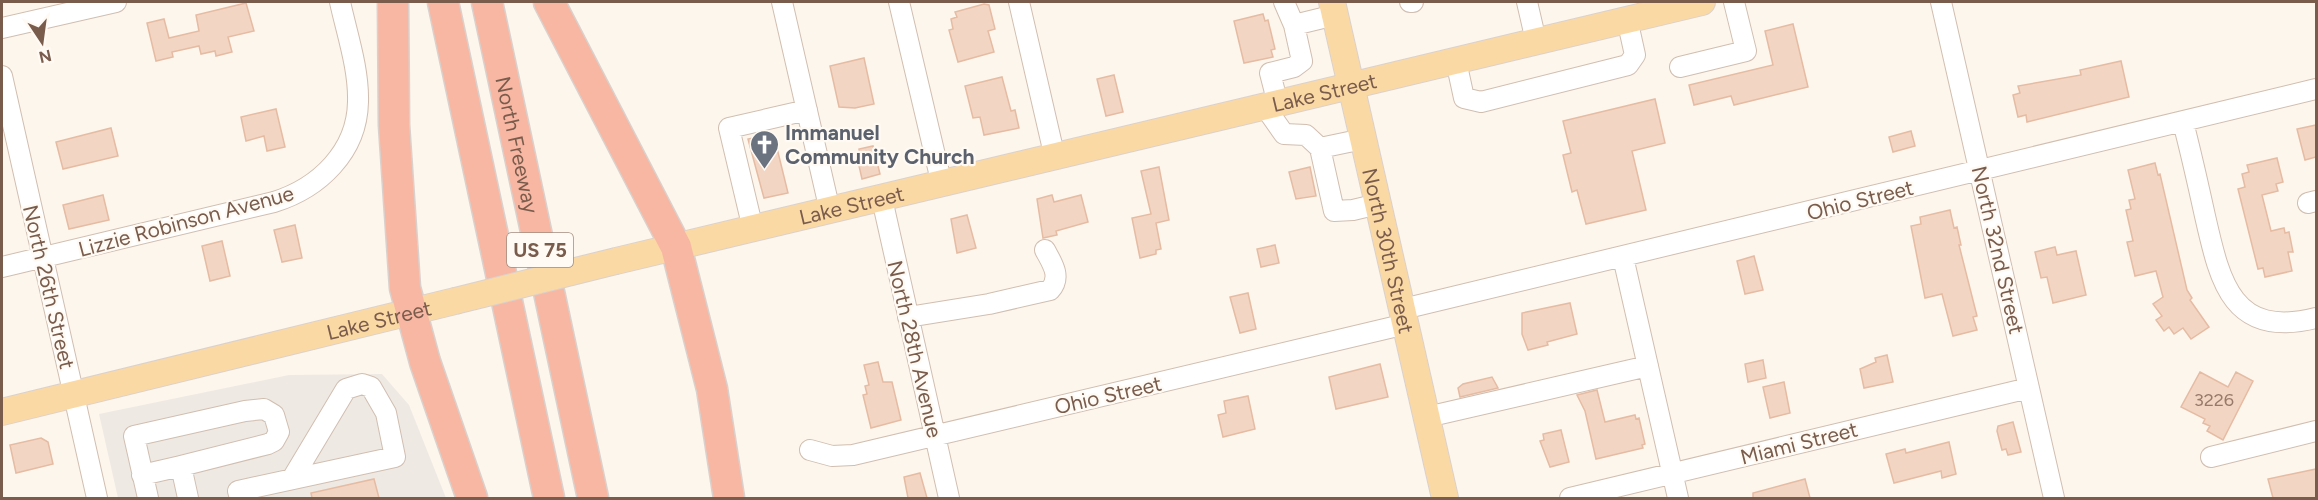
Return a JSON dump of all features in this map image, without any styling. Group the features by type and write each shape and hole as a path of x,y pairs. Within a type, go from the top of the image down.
{"highway":[{"path":"393,2 394,125 402,258 410,312 472,498"},
{"name":"North Freeway","path":"443,2 549,498"},
{"name":"North Freeway","path":"487,2 593,498"},
{"path":"549,2 676,247 712,389 729,498"}],"main road":[{"name":"Lake Street","path":"2,412 616,261 1702,2"},
{"name":"North 30th Street","path":"1333,8 1445,498"}],"street":[{"path":"2,28 116,2"},
{"name":"Lizzie Robinson Avenue","path":"2,267 274,202 304,190 329,170 350,140 358,105 356,76 340,2"},
{"path":"782,2 831,211"},
{"path":"899,2 942,185"},
{"path":"1019,2 1055,158"},
{"path":"1284,2 1294,25 1302,61 1294,67 1270,73 1271,106 1284,134 1306,135 1320,148 1334,211 1353,210 1378,204"},
{"path":"1527,2 1536,41"},
{"path":"1680,67 1746,51 1734,2"},
{"name":"North 32nd Street","path":"1941,2 2029,388 2050,498"},
{"path":"1294,25 1333,8"},
{"path":"1456,61 1464,98 1480,102 1628,65 1635,55 1627,19"},
{"name":"North 26th Street","path":"2,76 97,498"},
{"name":"Ohio Street","path":"810,450 832,456 853,455 935,437 1405,317 1623,257 2316,89"},
{"path":"753,229 729,128 807,110"},
{"path":"2183,122 2215,263 2225,289 2240,307 2269,320 2292,323 2316,318"},
{"path":"1320,148 1363,139"},
{"name":"North 28th Avenue","path":"882,199 949,498"},
{"path":"908,317 989,304 1050,290 1055,285 1056,274 1045,250"},
{"path":"1623,257 1678,498"},
{"path":"1427,417 1648,366"},
{"path":"240,498 238,491 395,457 387,418 371,387 362,384 346,389 292,479"},
{"name":"Miami Street","path":"1570,498 2029,388"},
{"path":"142,475 268,444 274,441 279,432 274,415 264,409 244,411 134,436 142,475 148,498"},
{"path":"2211,457 2316,431"},
{"path":"181,466 188,498"}],"shaded area":[{"path":"382,374 409,405 446,498 118,498 99,414 289,375"}],"building":[{"path":"246,3 254,31 228,37 232,52 216,56 215,51 201,54 199,46 172,52 173,57 156,61 147,23 164,19 169,38 199,31 196,15"},
{"path":"984,4 989,5 995,29 988,31 994,52 958,62 949,30 953,29 951,19 957,17 955,12"},
{"path":"1263,14 1265,21 1268,20 1275,49 1271,50 1273,57 1244,63 1234,21"},
{"path":"1793,24 1808,87 1734,105 1731,96 1694,105 1689,85 1773,65 1765,31"},
{"path":"864,58 874,104 855,108 839,107 830,66"},
{"path":"2121,61 2129,97 2027,122 2026,115 2018,117 2013,95 2020,93 2018,86 2081,75 2080,70"},
{"path":"1114,75 1123,112 1106,116 1097,79"},
{"path":"1002,77 1011,111 1015,110 1019,128 984,135 980,117 973,118 965,86"},
{"path":"1655,99 1665,143 1632,151 1646,210 1586,224 1577,190 1572,192 1563,155 1571,153 1563,121"},
{"path":"276,109 285,147 267,151 264,136 246,141 241,117"},
{"path":"2316,125 2316,157 2305,160 2297,129"},
{"path":"111,128 118,156 63,169 56,142"},
{"path":"1911,131 1915,146 1893,152 1889,137"},
{"path":"768,135 770,145 776,144 788,193 764,198 748,139"},
{"path":"873,146 880,174 862,179 857,157 860,156 859,149"},
{"path":"2277,158 2283,182 2276,184 2278,191 2262,195 2271,231 2284,228 2285,233 2289,232 2293,252 2288,252 2292,271 2265,277 2263,268 2258,269 2238,189 2245,187 2242,174 2249,172 2247,165"},
{"path":"2155,163 2158,175 2160,174 2187,290 2192,298 2190,300 2209,327 2191,339 2183,328 2174,334 2169,327 2164,331 2156,320 2162,316 2153,304 2163,297 2156,271 2135,276 2127,242 2133,241 2126,210 2131,209 2129,200 2135,199 2128,170"},
{"path":"1159,167 1169,220 1156,223 1161,249 1156,250 1156,254 1140,258 1132,218 1151,214 1141,171"},
{"path":"1310,167 1316,196 1296,199 1289,172"},
{"path":"103,195 109,220 69,229 63,205"},
{"path":"1052,195 1054,202 1081,195 1088,222 1056,231 1057,235 1043,238 1037,199"},
{"path":"1950,210 1954,228 1957,227 1961,245 1959,245 1977,316 1973,317 1977,330 1953,336 1942,294 1925,298 1911,226 1921,224 1920,217"},
{"path":"967,215 976,248 957,253 951,219"},
{"path":"295,225 302,258 282,262 274,230"},
{"path":"222,241 230,276 210,281 202,246"},
{"path":"1275,245 1279,263 1261,267 1257,249"},
{"path":"2055,247 2057,255 2076,251 2086,295 2053,303 2047,277 2041,278 2035,252"},
{"path":"1754,256 1763,290 1745,294 1737,261"},
{"path":"1248,293 1256,329 1240,333 1230,297"},
{"path":"1570,303 1577,334 1528,350 1522,334 1522,313"},
{"path":"1887,355 1893,382 1864,388 1860,369 1876,362 1875,358"},
{"path":"1763,360 1766,378 1748,382 1745,364"},
{"path":"878,362 883,382 892,382 901,420 871,428 863,395 867,394 865,386 869,385 864,365"},
{"path":"1380,364 1388,397 1336,409 1329,377"},
{"path":"2200,372 2228,387 2236,372 2253,381 2223,440 2207,431 2210,426 2203,423 2205,419 2181,407"},
{"path":"1492,377 1498,388 1460,397 1458,388 1463,384"},
{"path":"1784,382 1790,413 1770,418 1763,387"},
{"path":"1597,390 1605,422 1635,415 1636,419 1639,418 1645,444 1642,445 1643,448 1596,459 1585,411 1577,395"},
{"path":"1248,396 1255,429 1223,437 1218,415 1226,413 1224,401"},
{"path":"2013,422 2021,452 2008,455 2006,449 2002,450 1997,431 1998,426"},
{"path":"1561,430 1569,462 1550,467 1540,441 1544,440 1543,434"},
{"path":"41,438 48,442 53,464 16,473 10,445"},
{"path":"1949,442 1956,474 1942,478 1941,471 1894,483 1886,454 1905,449 1906,453"},
{"path":"2316,469 2316,498 2273,498 2268,479"},
{"path":"920,473 927,498 908,498 904,477"},
{"path":"374,479 379,498 312,498 311,493"},
{"path":"1805,479 1810,498 1753,498 1753,493"}],"place":[{"name":"Immanuel Community Church","path":"764,170"}]}
